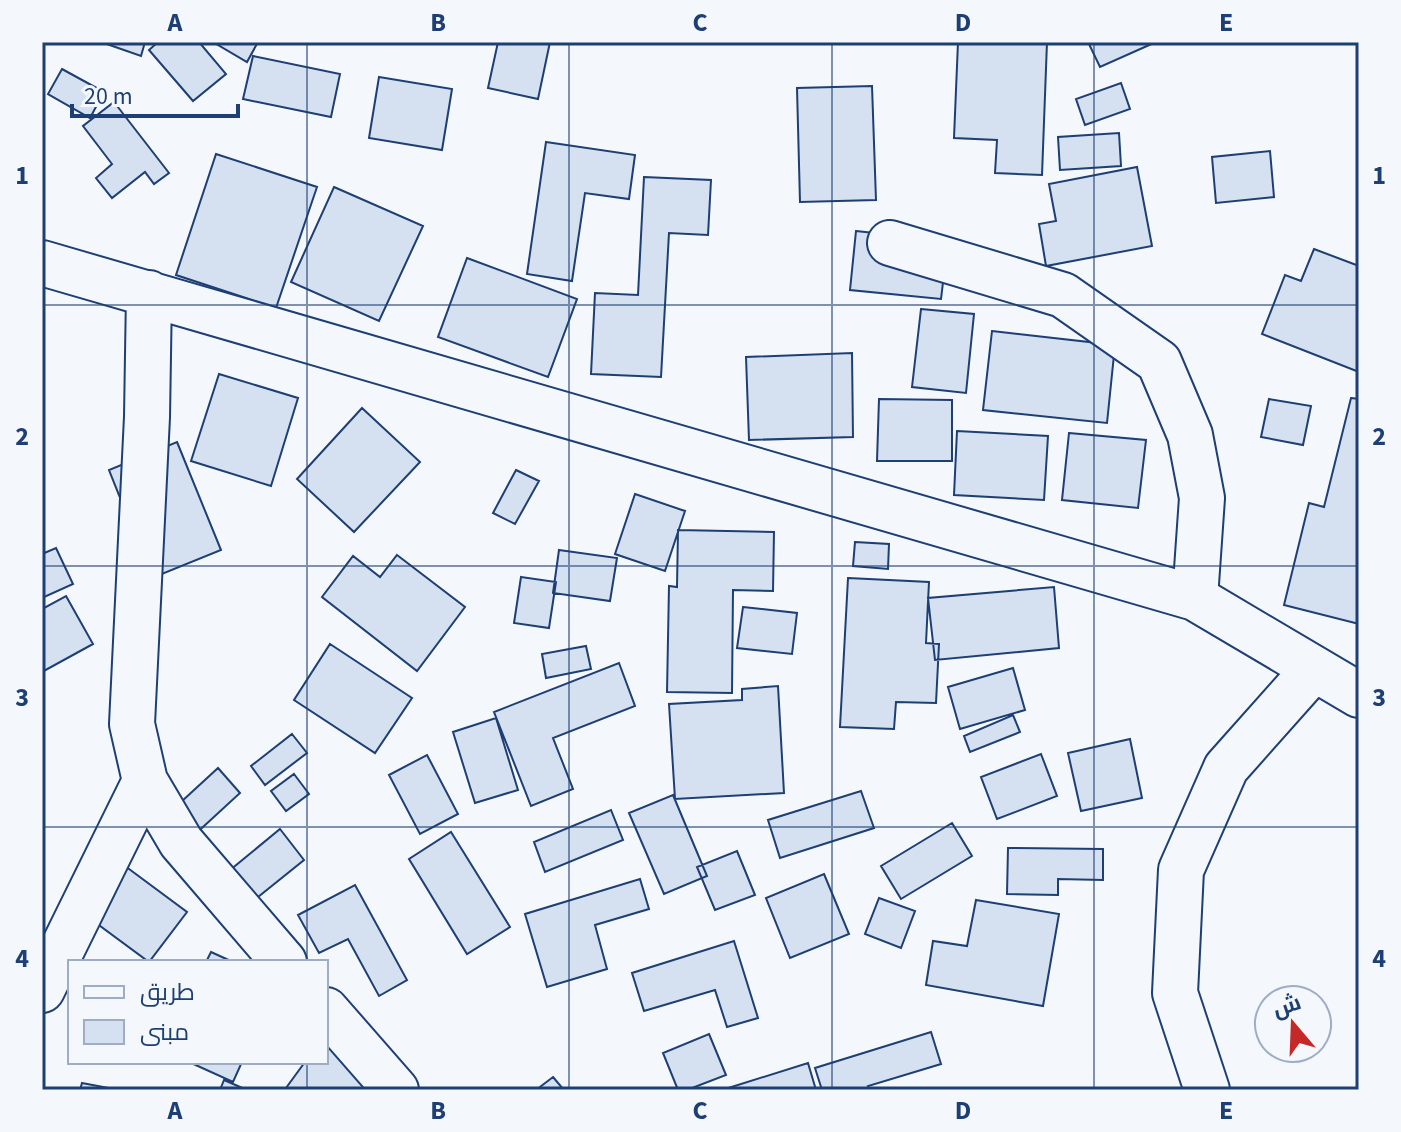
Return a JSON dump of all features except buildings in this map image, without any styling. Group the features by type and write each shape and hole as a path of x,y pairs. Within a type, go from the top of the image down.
{"street":[{"path":"890,243 1063,295 1159,362 1190,435 1202,498 1195,598"},
{"path":"42,263 1195,598 1359,695"},
{"path":"149,293 147,417 132,724 145,781 181,842 282,960"},
{"path":"1207,1090 1175,993 1181,870 1226,768 1314,669"},
{"path":"42,990 145,781"},
{"path":"328,1012 396,1090"}]}
